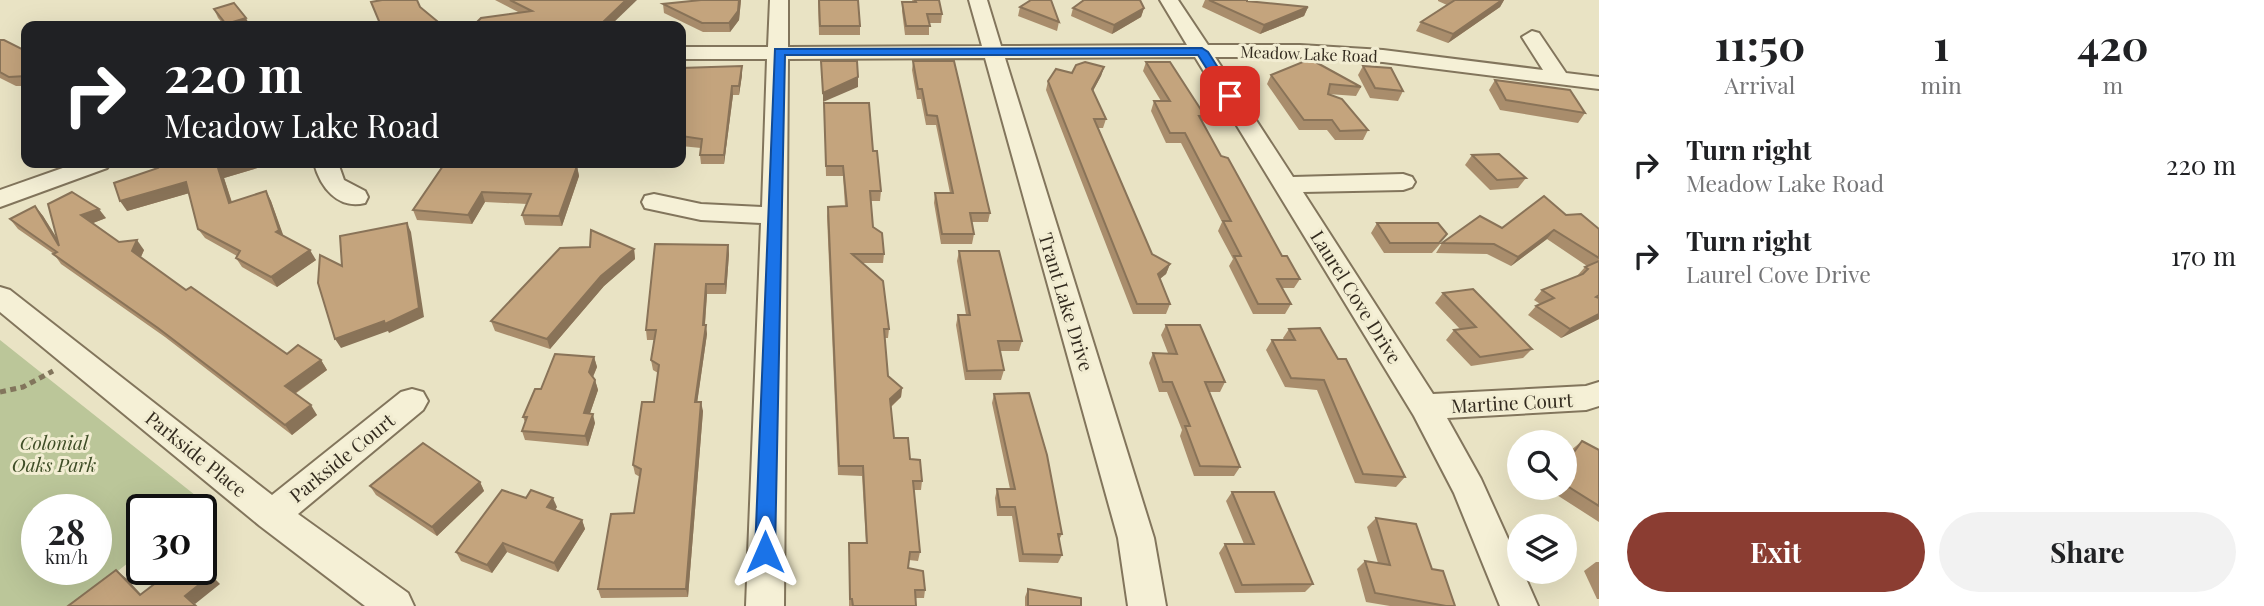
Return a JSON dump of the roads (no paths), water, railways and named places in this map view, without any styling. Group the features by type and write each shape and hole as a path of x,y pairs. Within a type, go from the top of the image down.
{"street":[{"path":"765,606 779,0"},
{"name":"Trant Lake Drive","path":"978,0 991,52 1136,538 1147,606"},
{"name":"Laurel Cove Drive","path":"1169,0 1425,407 1469,489 1519,606"},
{"path":"1532,37 1559,78"},
{"name":"Meadow Lake Road","path":"686,53 1345,53 1599,83"},
{"path":"0,199 85,168"},
{"path":"327,168 336,188 356,197"},
{"path":"1285,185 1403,182"},
{"path":"654,202 701,212 775,216"},
{"name":"Parkside Place","path":"0,297 272,515 395,606"},
{"name":"Martine Court","path":"1425,407 1586,398 1599,394"},
{"name":"Parkside Court","path":"272,515 412,401"}],"park label":[{"name":"Colonial Oaks Park","path":"54,454"}]}
